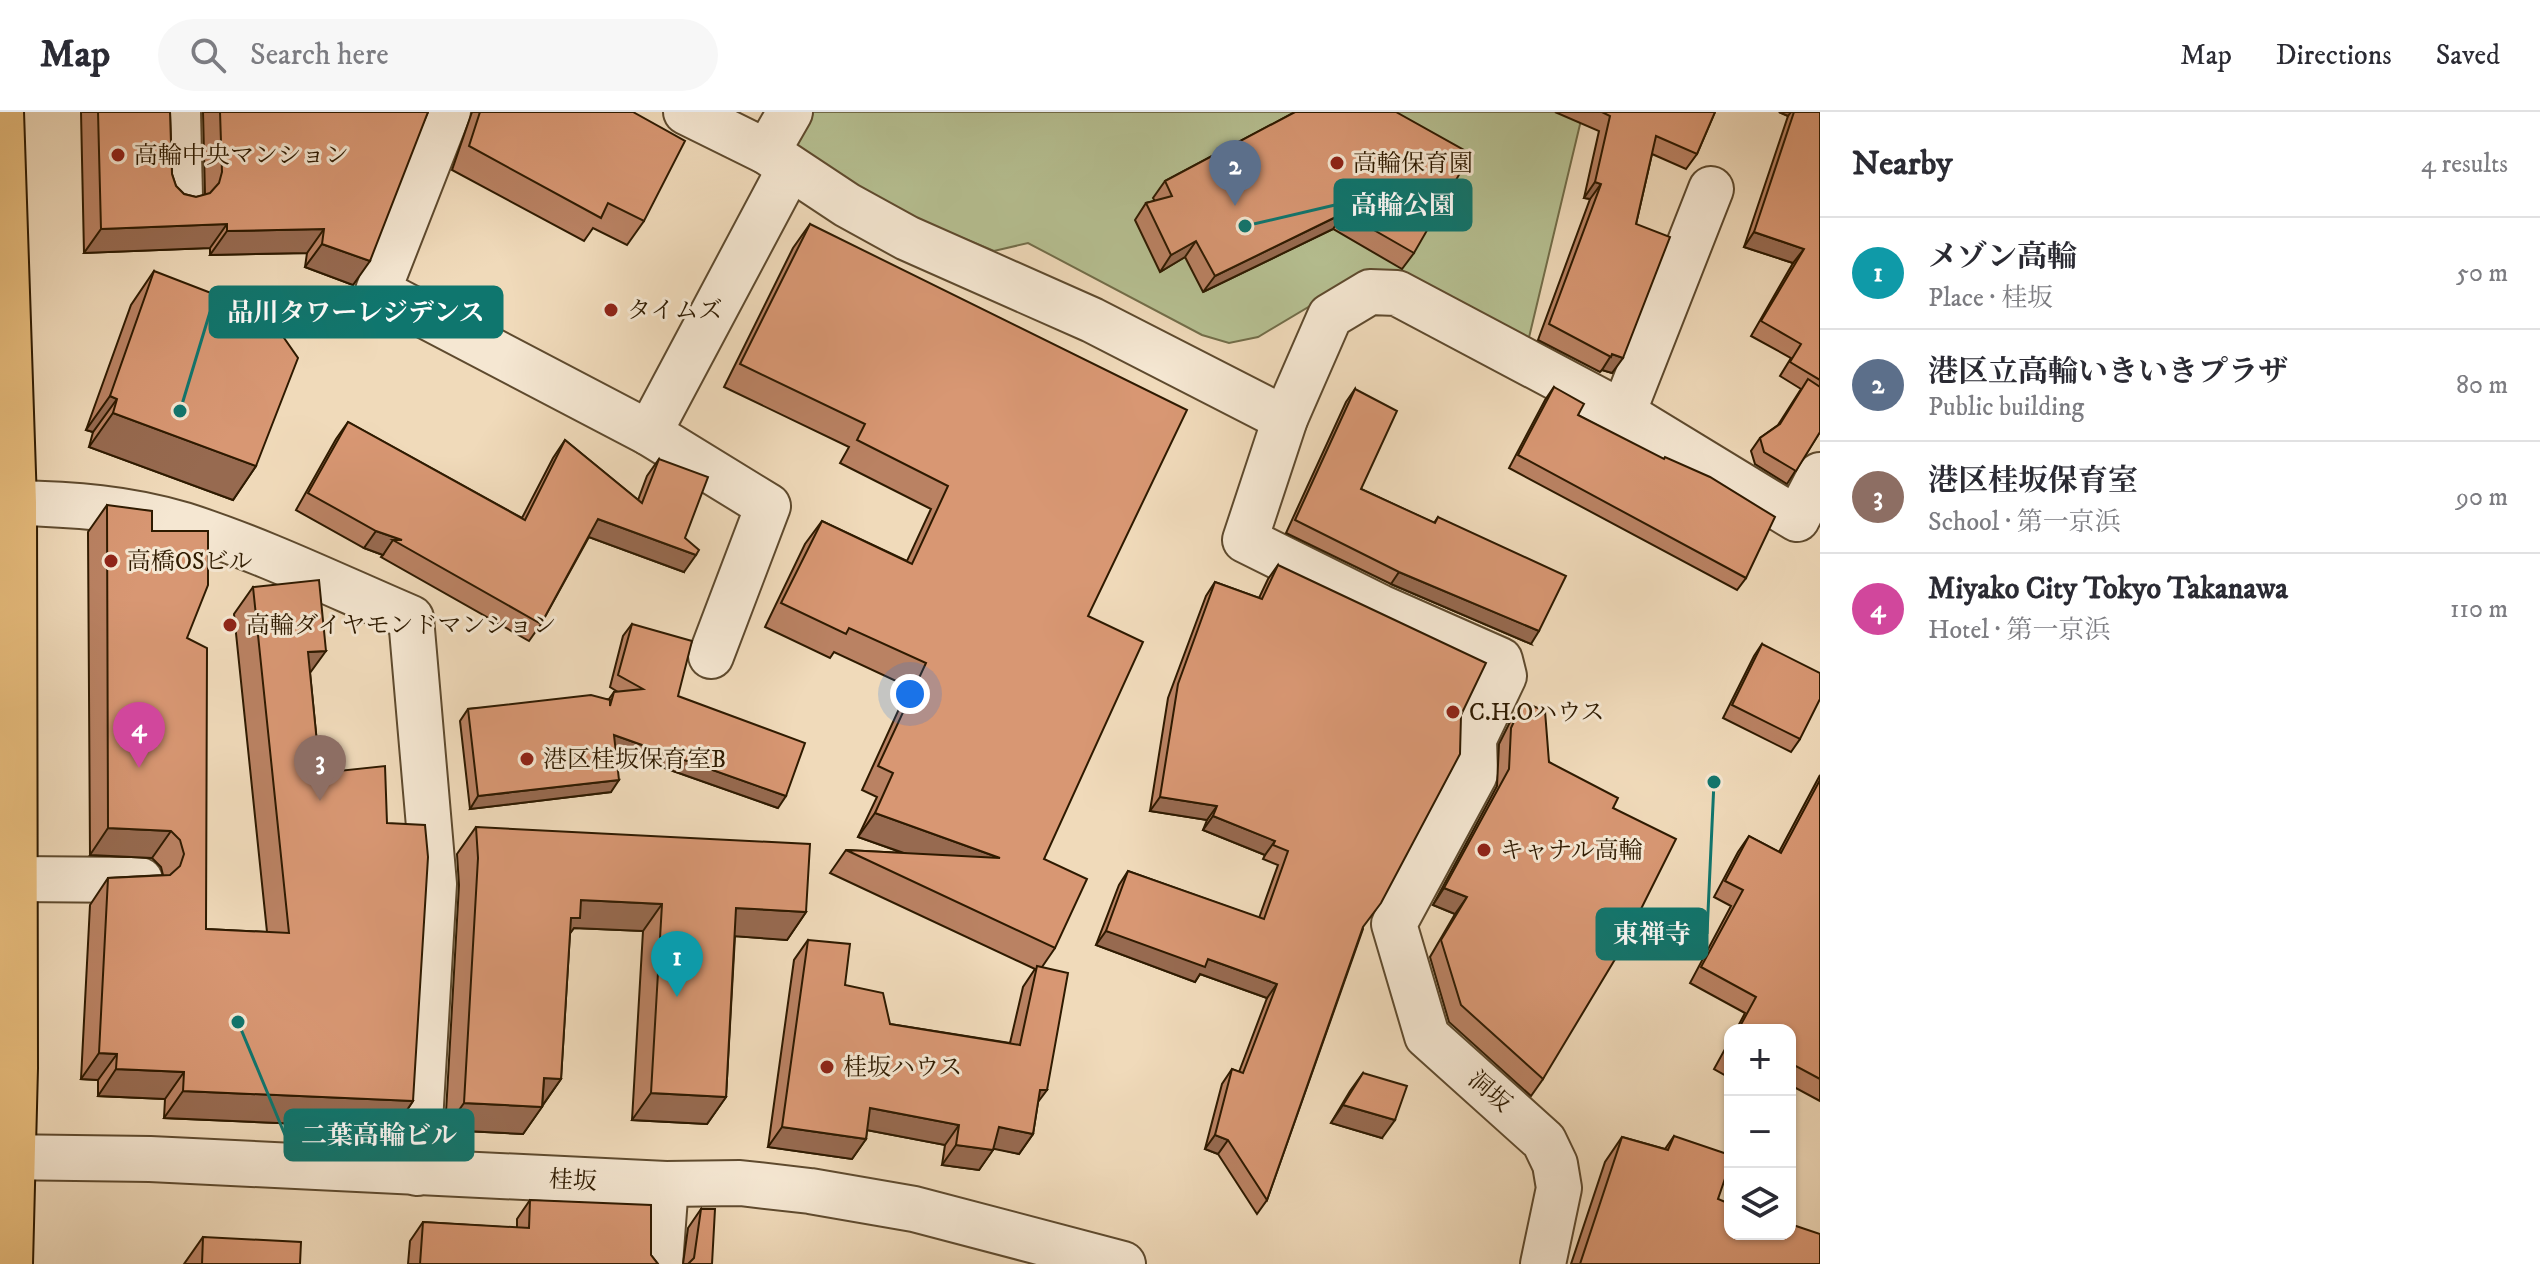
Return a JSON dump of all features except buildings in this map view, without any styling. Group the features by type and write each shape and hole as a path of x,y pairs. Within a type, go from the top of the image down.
{"highway":[{"path":"1,112 14,503 15,879 7,1157 10,1264"}],"street":[{"path":"178,112 180,196"},
{"path":"448,112 378,291 649,433 768,506 711,656"},
{"path":"686,112 778,160 907,238 1092,320 1285,419 1330,316 1370,292 1397,293 1623,413 1808,526 1820,475"},
{"path":"649,433 778,160 790,112"},
{"path":"1623,413 1711,189"},
{"name":"洞坂","path":"1285,419 1245,540 1380,607 1500,660 1504,676 1474,739 1475,774 1394,924 1427,1036 1544,1141 1555,1164 1559,1188 1543,1264"},
{"path":"14,503 79,504 182,525 262,554 411,618 434,884 417,1173"},
{"path":"15,879 140,880"},
{"name":"桂坂","path":"7,1157 150,1159 666,1184 740,1183 914,1209 1123,1264"},
{"path":"660,1264 666,1184"}],"green space":[{"path":"798,112 1587,112 1582,116 1526,350 1369,271 1258,337 1229,343 1202,335 1028,243 994,251 893,209 781,140"}],"place":[{"name":"高輪中央マンション","path":"118,155"},
{"name":"高輪保育園","path":"1337,163"},
{"name":"港区立高輪いきいきプラザ","path":"1235,206"},
{"name":"高輪公園","path":"1245,226"},
{"name":"タイムズ","path":"611,310"},
{"name":"品川タワーレジデンス","path":"180,411"},
{"name":"高橋OSビル","path":"111,561"},
{"name":"高輪ダイヤモンドマンション","path":"230,625"},
{"name":"C.H.Oハウス","path":"1453,712"},
{"name":"港区桂坂保育室B","path":"527,759"},
{"name":"Miyako City Tokyo Takanawa","path":"139,768"},
{"name":"東禅寺","path":"1714,782"},
{"name":"港区桂坂保育室","path":"320,801"},
{"name":"キャナル高輪","path":"1484,850"},
{"name":"メゾン高輪","path":"677,997"},
{"name":"二葉高輪ビル","path":"238,1022"},
{"name":"桂坂ハウス","path":"827,1067"}]}
